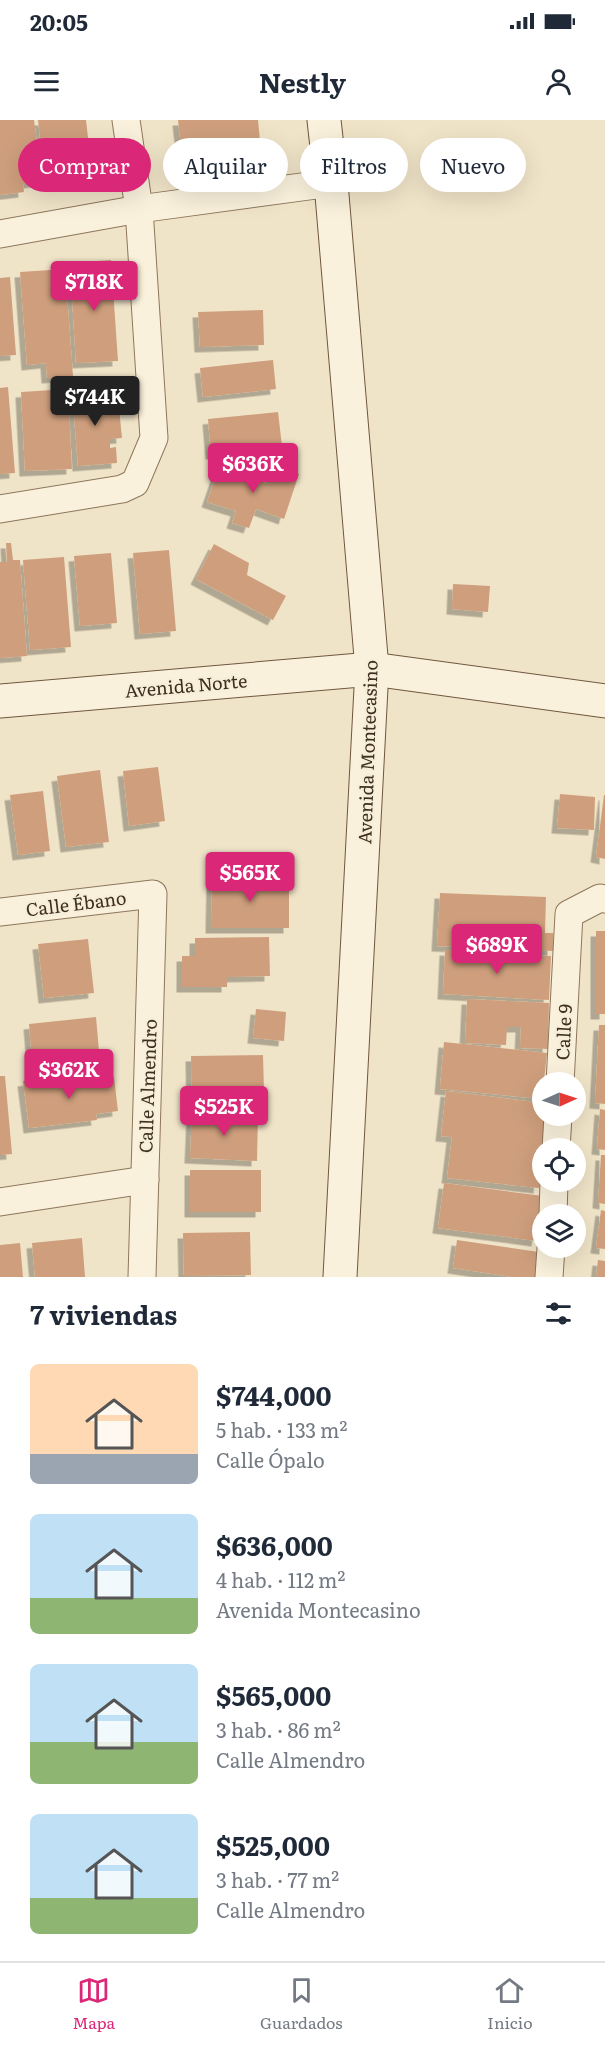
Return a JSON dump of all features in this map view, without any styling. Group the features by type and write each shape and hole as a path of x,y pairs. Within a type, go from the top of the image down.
{"street":[{"path":"0,509 122,489 135,483 154,438 139,209 126,120"},
{"name":"Avenida Montecasino","path":"324,120 326,138"},
{"path":"0,234 139,209 300,187"},
{"name":"Avenida Montecasino","path":"332,192 372,669 340,1277"},
{"name":"Avenida Norte","path":"0,701 372,669 605,701"},
{"name":"Calle Ébano","path":"0,912 153,894"},
{"name":"Calle Almendro","path":"142,1277 153,894"},
{"name":"Calle 9","path":"561,1072 569,914 600,898 605,899"},
{"path":"0,1202 145,1180"},
{"path":"549,1277 550,1258"}],"building":[{"path":"0,120 34,120 36,138 18,138 18,192 24,192 0,195"},
{"path":"38,120 86,120 88,138 40,138"},
{"path":"178,120 258,120 260,138 180,138"},
{"path":"111,260 118,361 76,363 70,263"},
{"path":"65,269 73,376 47,378 46,363 27,365 20,272"},
{"path":"10,277 16,355 0,356 0,278"},
{"path":"263,310 264,345 200,347 198,312"},
{"path":"273,360 276,389 203,397 200,368"},
{"path":"8,387 15,473 0,474 0,388"},
{"path":"106,387 108,410 119,408 122,438 110,439 110,448 116,447 117,463 78,466 72,390"},
{"path":"68,389 72,469 25,471 21,392"},
{"path":"278,412 282,446 211,454 208,419"},
{"path":"275,465 299,474 284,519 256,509 249,528 232,523 236,511 207,502 219,467 269,484"},
{"path":"6,543 11,543 13,560 20,560 27,656 0,658 0,562 7,562"},
{"path":"214,544 249,563 247,575 286,596 273,620 196,579"},
{"path":"169,550 176,631 140,634 133,553"},
{"path":"111,553 117,623 80,626 74,556"},
{"path":"64,557 71,647 30,650 23,560"},
{"path":"453,584 490,586 488,612 452,609"},
{"path":"158,767 165,821 129,826 123,771"},
{"path":"100,770 109,842 66,847 57,776"},
{"path":"43,791 50,851 18,855 10,795"},
{"path":"560,794 595,797 594,830 557,828"},
{"path":"605,795 605,859 596,857"},
{"path":"212,877 289,878 289,928 211,928"},
{"path":"440,893 546,897 545,933 553,933 553,951 437,946"},
{"path":"596,931 605,931 605,1014 596,1014"},
{"path":"269,937 270,976 227,977 227,987 182,987 182,956 195,956 195,938"},
{"path":"88,939 94,993 44,998 38,944"},
{"path":"445,950 551,956 549,1000 443,994"},
{"path":"467,999 549,1003 548,1049 520,1048 521,1027 507,1027 506,1045 465,1043"},
{"path":"256,1009 286,1012 284,1041 253,1038"},
{"path":"96,1017 99,1051 74,1053 76,1067 33,1071 29,1024"},
{"path":"599,1025 605,1025 605,1104 595,1103"},
{"path":"444,1042 547,1053 545,1072 532,1072 532,1098 440,1089"},
{"path":"263,1055 264,1091 223,1092 223,1106 192,1107 191,1056"},
{"path":"89,1074 90,1079 114,1077 118,1111 96,1114 97,1120 29,1128 23,1081"},
{"path":"0,1076 5,1076 12,1154 0,1155"},
{"path":"446,1091 532,1102 532,1126 545,1126 544,1138 532,1138 532,1187 447,1178 452,1137 441,1136"},
{"path":"600,1109 605,1110 605,1150 597,1149"},
{"path":"192,1112 258,1115 257,1161 190,1158"},
{"path":"601,1155 605,1155 605,1204 598,1203"},
{"path":"190,1170 261,1170 261,1212 190,1212"},
{"path":"444,1183 543,1196 542,1204 532,1204 532,1240 438,1228"},
{"path":"601,1210 605,1211 605,1249 596,1248"},
{"path":"250,1232 251,1275 184,1276 183,1233"},
{"path":"82,1238 85,1277 35,1277 32,1243"},
{"path":"457,1240 532,1251 532,1258 538,1258 536,1277 513,1277 453,1268"},
{"path":"20,1243 23,1277 0,1277 0,1245"},
{"path":"598,1260 605,1261 605,1277 596,1277"}]}
